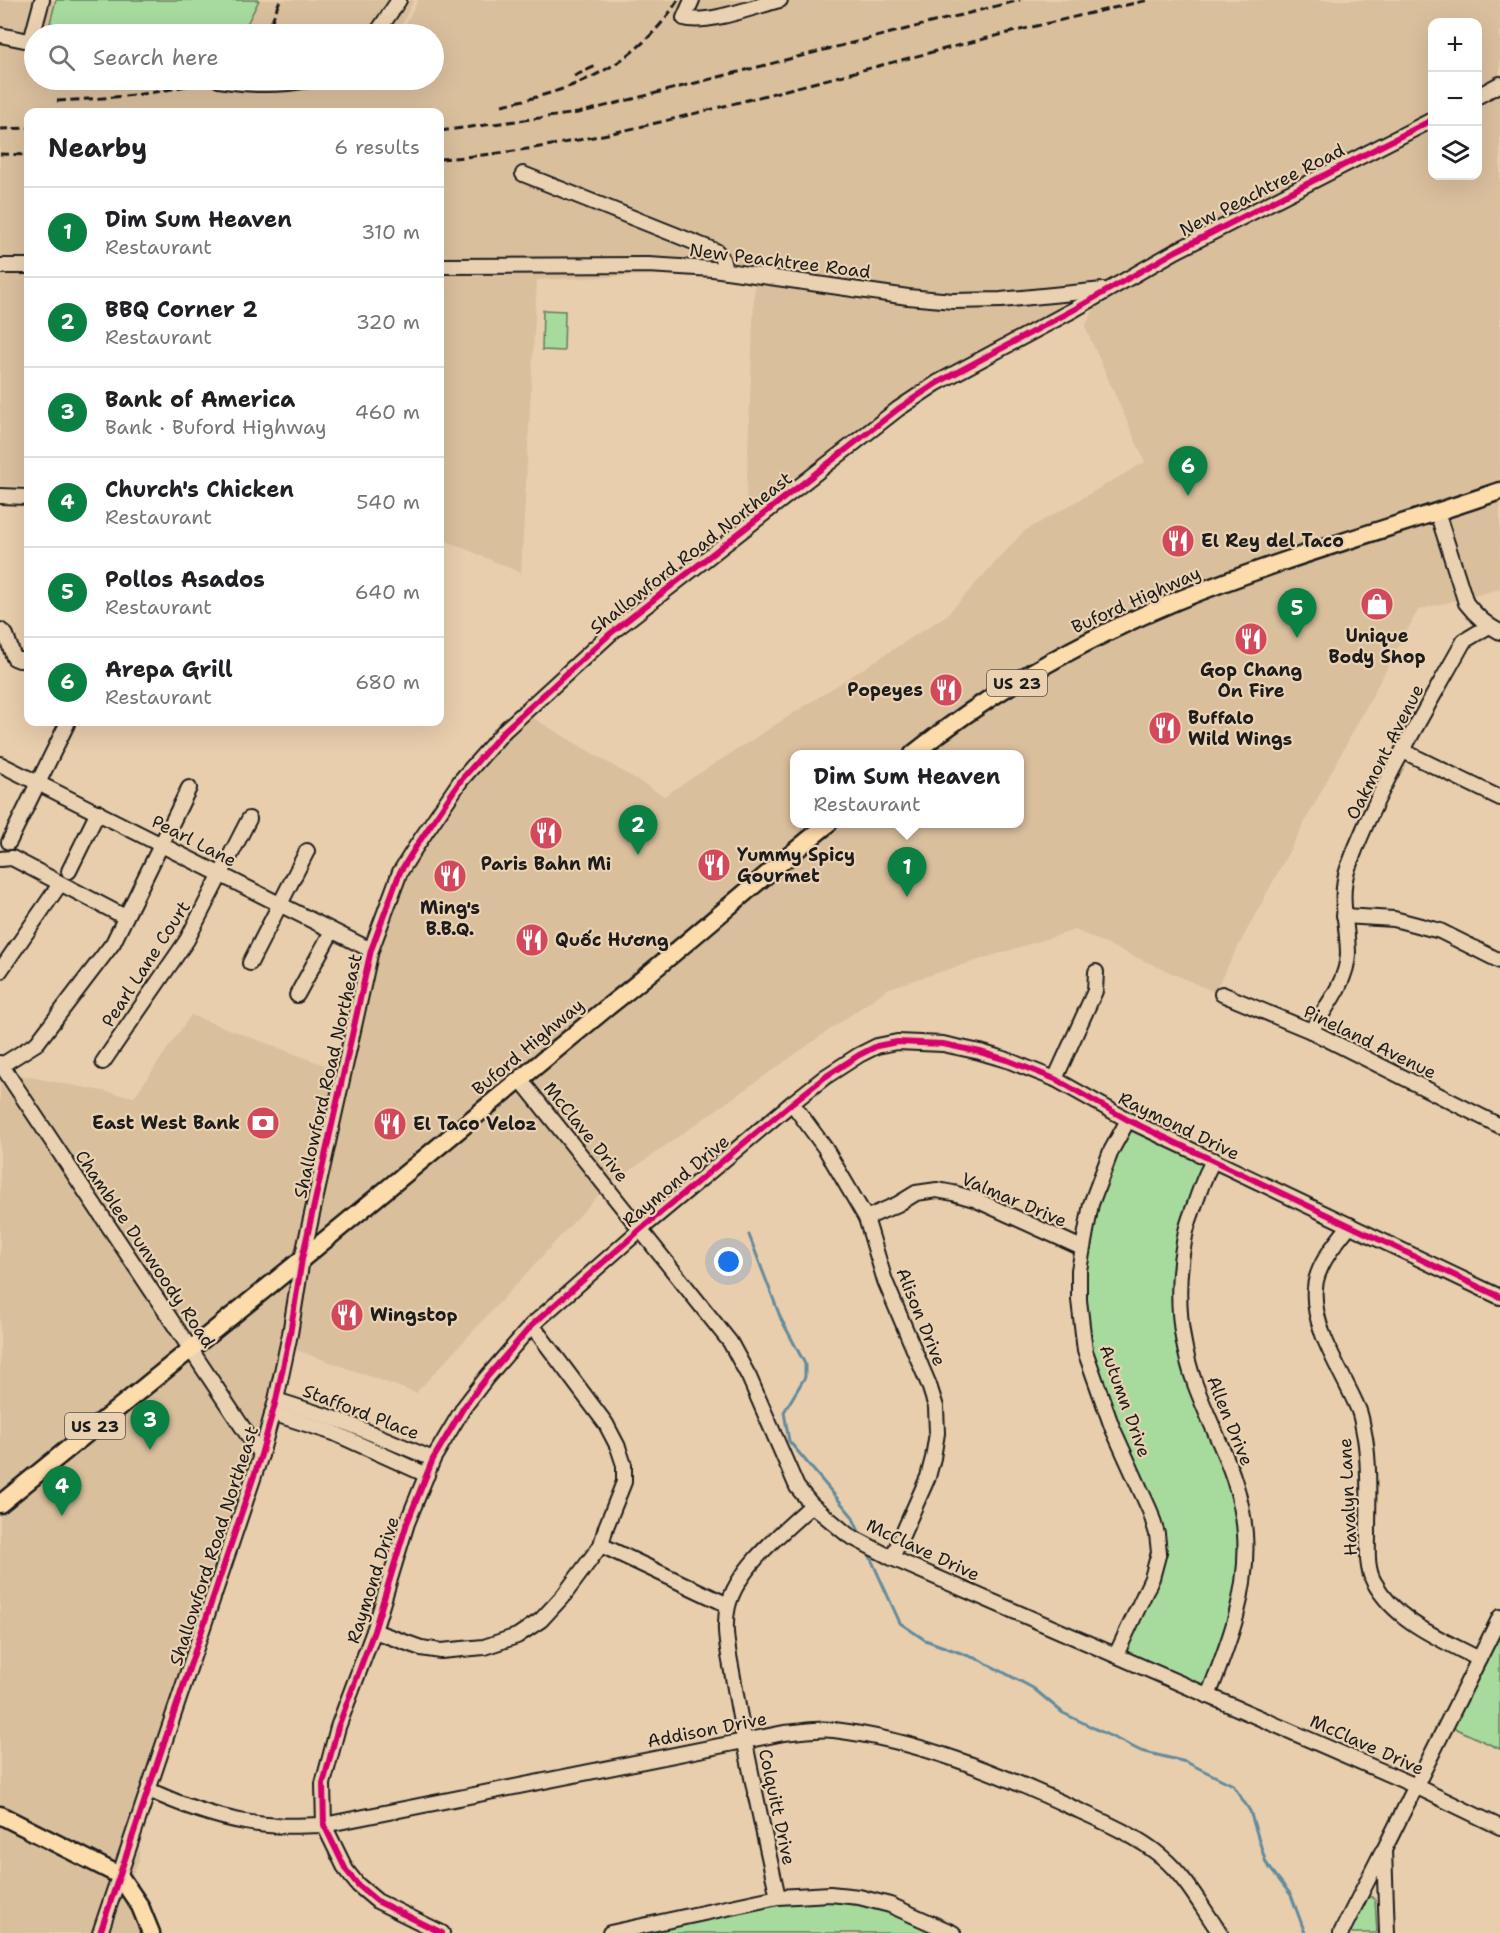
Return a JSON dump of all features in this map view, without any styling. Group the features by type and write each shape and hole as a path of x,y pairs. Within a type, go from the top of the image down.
{"main road":[{"name":"Buford Highway","path":"919,750 1030,675 1076,648 1139,618 1208,589 1300,556 1500,491"},
{"name":"Buford Highway","path":"0,1504 656,969 737,898 823,828"},
{"path":"0,1815 119,1875 140,1906 151,1933"}],"street":[{"path":"37,24 42,0"},
{"path":"383,24 399,0"},
{"path":"692,0 684,18 692,20 712,18 780,0"},
{"path":"0,35 24,39"},
{"path":"1482,94 1500,84"},
{"name":"New Peachtree Road","path":"444,266 648,266 724,270 908,297 953,301 1001,300 1108,290 1176,251 1428,122"},
{"path":"523,174 716,251 721,255 724,270"},
{"path":"0,266 24,266"},
{"name":"Shallowford Road Northeast","path":"100,1933 261,1455 290,1334 302,1259 371,950 400,873 417,845 461,780 505,730 611,633 898,409 937,383 1108,290"},
{"path":"0,496 24,497"},
{"name":"Oakmont Avenue","path":"1437,512 1466,603 1473,613 1495,629"},
{"name":"Oakmont Avenue","path":"1311,1031 1343,977 1348,956 1343,900 1347,871 1376,804 1464,641 1495,629"},
{"path":"0,630 6,635 14,658 24,660"},
{"path":"9,842 66,726"},
{"path":"1403,752 1500,798"},
{"name":"Pearl Lane","path":"0,764 371,950"},
{"path":"1,1064 37,1043 113,943 189,788"},
{"path":"69,871 98,812"},
{"name":"Pearl Lane Court","path":"103,1062 187,940 249,819"},
{"path":"250,963 307,851"},
{"path":"0,859 12,858 125,917"},
{"path":"0,970 60,884"},
{"path":"1344,916 1394,920 1440,931 1500,961"},
{"path":"297,995 332,931"},
{"path":"1055,1079 1095,991 1096,972"},
{"name":"Pineland Avenue","path":"1222,994 1311,1031 1500,1126"},
{"name":"Raymond Drive","path":"442,1933 377,1902 358,1886 346,1870 324,1825 323,1784 338,1727 374,1631 407,1522 433,1459 464,1407 532,1325 641,1229 792,1103 825,1077 859,1055 877,1046 897,1042 943,1044 1007,1060 1055,1079 1128,1120 1500,1297"},
{"name":"Chamblee Dunwoody Road","path":"1,1064 261,1455"},
{"name":"McClave Drive","path":"520,1079 730,1342 749,1377 797,1487 812,1505 848,1535 892,1558 1417,1786 1500,1827"},
{"name":"Alison Drive","path":"792,1103 825,1148 866,1218 885,1281 936,1407 937,1433 928,1477 892,1558"},
{"name":"Autumn Drive","path":"1116,1655 1152,1578 1159,1552 1157,1534 1150,1511 1112,1427 1085,1351 1079,1300 1079,1270 1095,1193 1111,1151 1128,1120"},
{"name":"Allen Drive","path":"1208,1696 1230,1640 1246,1573 1242,1505 1231,1465 1196,1385 1185,1351 1179,1317 1185,1235 1207,1171 1214,1160"},
{"name":"Valmar Drive","path":"866,1218 916,1193 938,1190 974,1199 1082,1248"},
{"name":"Havalyn Lane","path":"1350,1225 1333,1245 1315,1287 1318,1321 1360,1413 1368,1478 1369,1564 1373,1581 1386,1600 1402,1615 1425,1631 1479,1659"},
{"path":"374,1631 422,1648 441,1651 484,1647 517,1636 541,1620 564,1595 601,1545 624,1482 624,1466 606,1424 532,1325"},
{"name":"Stafford Place","path":"274,1406 342,1421 433,1459"},
{"name":"Stafford Place","path":"274,1406 427,1475"},
{"name":"Colquitt Drive","path":"778,1897 744,1741 726,1628 728,1605 739,1583 760,1553 812,1505"},
{"path":"601,1545 728,1605"},
{"path":"1341,1933 1417,1786 1500,1617"},
{"name":"Addison Drive","path":"149,1790 176,1802 245,1822 284,1826 324,1825 784,1733 831,1730 882,1738 929,1750 1043,1794 1137,1839 1163,1858 1182,1878 1220,1933"},
{"path":"1384,1850 1387,1933"},
{"path":"609,1933 778,1897 830,1894 859,1897 890,1905 952,1933"}],"shaded area":[{"path":"0,0 56,0 50,23 55,24 24,24 24,90 371,90 370,93 372,90 444,90 444,24 406,24 418,0 1500,0 1500,589 1418,610 1214,992 1075,930 889,988 604,1189 416,1393 285,1346 261,1455 142,1797 139,1861 128,1883 144,1933 0,1933 0,1076 4,1072 134,1097 191,1015 343,1072 351,989 409,858 520,710 664,796 947,615 1023,532 1145,462 1085,327 1093,310 1090,303 926,393 745,528 755,271 537,280 521,573 444,540 444,108 24,108 24,486 0,486"},
{"path":"259,0 414,0 402,24 247,24"}],"green space":[{"path":"56,0 259,0 247,24 50,23"},
{"path":"543,310 565,311 564,351 542,350"},
{"path":"1128,1120 1212,1160 1184,1235 1178,1306 1193,1383 1228,1457 1246,1565 1210,1698 1119,1656 1155,1571 1158,1537 1079,1321 1082,1239"},
{"path":"1500,1621 1500,1749 1452,1727"},
{"path":"835,1894 890,1904 950,1933 609,1933"},
{"path":"1366,1897 1372,1897 1375,1900 1377,1933 1347,1933"}],"waterway":[{"path":"749,1235 781,1319 805,1364 805,1377 784,1412 789,1441 852,1516 861,1536"},
{"path":"867,1550 900,1623 925,1640 980,1660 1033,1688 1063,1713 1141,1751 1186,1762 1233,1785 1250,1811 1266,1863 1291,1895 1305,1933"}],"railway":[{"path":"270,24 280,0"},
{"path":"502,105 555,92 602,72 643,42 662,23 678,0"},
{"path":"444,130 578,113 1020,0"},
{"path":"444,159 568,142 695,114 1010,33 1149,0"},
{"path":"574,76 596,66"},
{"path":"57,101 114,97 163,90"},
{"path":"0,129 24,128"},
{"path":"0,154 24,155"}],"cycle path":[{"path":"100,1933 261,1455 276,1400 302,1259 371,950 400,872 461,780 505,730 611,633 898,409 937,383 1075,309 1176,251 1428,122"},
{"path":"442,1933 377,1901 358,1885 346,1870 324,1825 323,1784 338,1727 374,1631 407,1523 433,1459 464,1407 532,1325 641,1229 792,1103 825,1077 859,1055 877,1046 897,1042 943,1044 1007,1060 1055,1079 1128,1120 1500,1297"}],"place":[{"name":"Arepa Grill","path":"1188,496"},
{"name":"El Rey del Taco","path":"1178,541"},
{"name":"Unique Body Shop","path":"1377,604"},
{"name":"Pollos Asados","path":"1297,638"},
{"name":"Gop Chang On Fire","path":"1251,639"},
{"name":"Popeyes","path":"946,690"},
{"name":"Buffalo Wild Wings","path":"1165,728"},
{"name":"Paris Bahn Mi","path":"546,833"},
{"name":"BBQ Corner 2","path":"638,855"},
{"name":"Yummy Spicy Gourmet","path":"714,865"},
{"name":"Ming's B.B.Q.","path":"450,876"},
{"name":"Dim Sum Heaven","path":"907,897"},
{"name":"Quốc Hương","path":"532,940"},
{"name":"East West Bank","path":"263,1123"},
{"name":"El Taco Veloz","path":"390,1124"},
{"name":"Wingstop","path":"347,1315"},
{"name":"Bank of America","path":"150,1450"},
{"name":"Church's Chicken","path":"62,1516"}]}
